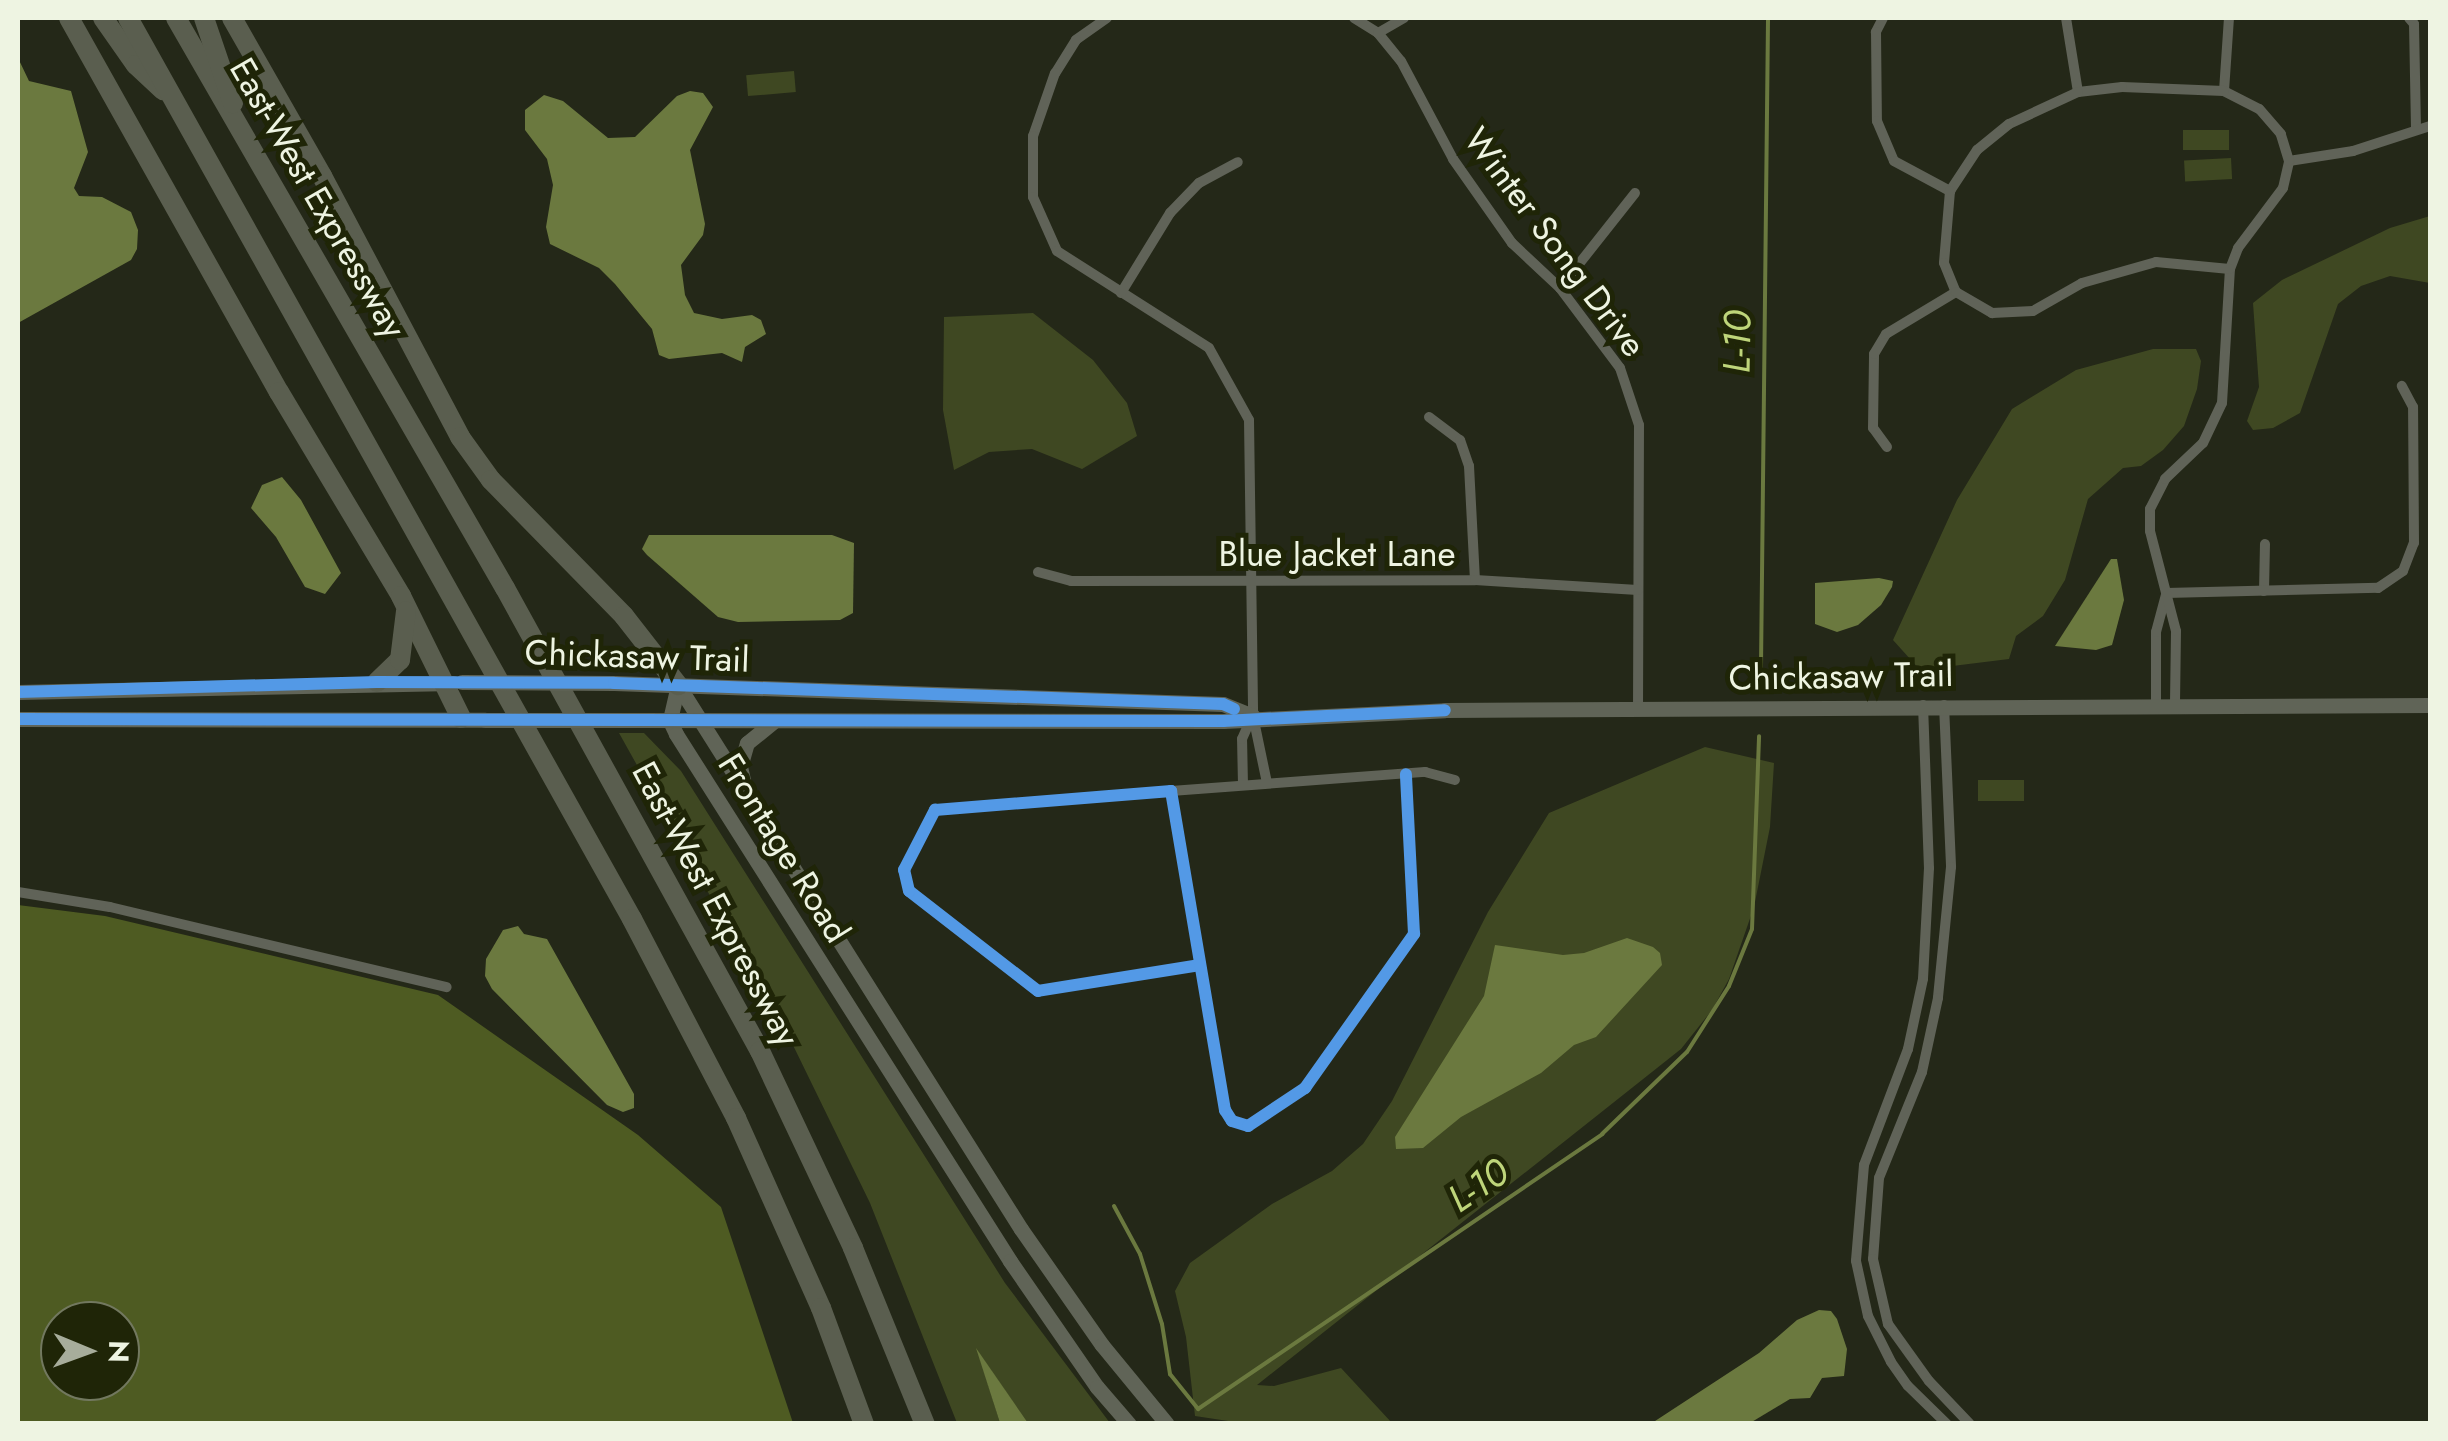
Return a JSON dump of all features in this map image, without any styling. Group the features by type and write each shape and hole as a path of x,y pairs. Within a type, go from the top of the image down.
{"highway":[{"path":"68,18 279,392 454,683 461,718"},
{"path":"103,18 136,64 182,108"},
{"name":"East-West Expressway","path":"128,18 182,108 632,919 736,1118 821,1308 864,1424"},
{"name":"East-West Expressway","path":"176,18 505,588 760,1051 917,1396 926,1424"},
{"path":"204,18 244,139"},
{"path":"233,19 322,176 460,437 490,480 624,616 678,685"},
{"path":"377,682 400,660 407,625 405,604"}],"street":[{"path":"1108,18 1076,40 1054,73 1033,136 1033,197 1057,251 1209,348 1249,420 1253,716 1267,783"},
{"name":"Winter Song Drive","path":"1354,18 1378,33 1401,61 1453,158 1492,215 1512,243 1560,288 1620,368 1640,425 1638,708"},
{"path":"1378,33 1404,18"},
{"path":"1883,18 1876,32 1877,121 1894,161 1950,191"},
{"path":"2066,18 2078,92"},
{"path":"2224,91 2229,18"},
{"path":"2410,18 2414,24 2416,130"},
{"path":"2175,703 2176,631 2150,531 2150,509 2165,478 2202,443 2222,404 2230,269 2238,248 2283,188 2289,161 2281,134 2250,102 2224,91 2122,88 2078,92 2009,124 1977,150 1950,191 1944,263 1956,292 1992,314 2033,311 2082,283 2156,262 2230,269"},
{"path":"2289,161 2353,151 2430,126"},
{"path":"1120,293 1170,213 1199,183 1238,162"},
{"path":"1560,288 1635,193"},
{"path":"1886,447 1874,428 1874,354 1886,334 1956,292"},
{"path":"2166,593 2378,588 2403,571 2414,544 2414,446 2413,407 2402,386"},
{"path":"1429,417 1460,440 1469,466 1475,580"},
{"path":"2264,591 2265,544"},
{"name":"Blue Jacket Lane","path":"1038,572 1071,580 1475,580 1638,590"},
{"path":"2156,703 2156,632 2166,593"},
{"name":"Chickasaw Trail","path":"18,692 377,682 614,683 1223,704 1253,716"},
{"path":"670,721 678,685"},
{"name":"Frontage Road","path":"678,685 1021,1228 1102,1344 1166,1424"},
{"name":"Chickasaw Trail","path":"18,720 1224,721 1253,716 1638,708 2156,703 2430,705"},
{"path":"1923,705 1929,868 1923,979 1908,1050 1864,1164 1856,1261 1862,1298 1886,1354 1908,1386 1947,1424"},
{"path":"1944,705 1950,867 1938,998 1922,1072 1879,1178 1873,1259 1888,1324 1929,1381 1970,1424"},
{"path":"1243,785 1242,738 1253,716"},
{"name":"Frontage Road","path":"670,721 1010,1260 1097,1388 1129,1424"},
{"path":"744,788 740,767 747,743 775,721"},
{"path":"1200,965 1038,991 917,897 904,876 928,816 936,810 1267,783 1436,772 1455,780"},
{"path":"1172,791 1225,1110 1237,1124 1254,1124 1305,1088 1414,934 1406,774"},
{"path":"18,892 110,907 447,988"}],"shaded area":[{"path":"18,58 29,81 71,91 88,152 74,188 79,196 102,197 131,212 138,230 137,249 131,260 18,323"},
{"path":"794,71 796,92 748,96 746,75"},
{"path":"690,91 703,93 713,107 690,150 705,224 703,235 681,265 685,295 694,313 722,319 752,315 761,320 766,334 745,347 742,362 722,353 669,359 659,355 652,329 615,284 599,268 550,244 546,227 553,185 547,159 525,130 525,110 544,95 563,101 608,138 635,137 677,96"},
{"path":"2183,130 2229,130 2229,150 2183,150"},
{"path":"2231,158 2232,179 2185,181 2184,160"},
{"path":"2430,216 2430,283 2390,276 2361,286 2338,304 2300,413 2273,428 2253,430 2247,421 2259,387 2253,303 2282,280 2390,228"},
{"path":"1033,313 1093,360 1127,403 1137,436 1082,469 1032,449 989,452 954,470 943,410 944,317"},
{"path":"2153,349 2196,349 2201,361 2197,389 2184,426 2163,450 2141,466 2123,468 2088,499 2065,580 2043,616 2016,636 2009,659 1920,670 1893,640 1957,500 2012,409 2076,370"},
{"path":"282,477 301,500 341,573 325,594 305,587 276,537 251,508 262,485"},
{"path":"649,535 832,535 854,543 853,613 840,620 738,622 718,617 647,555 642,549"},
{"path":"2111,559 2117,559 2124,600 2112,645 2096,650 2055,646"},
{"path":"1879,578 1893,581 1892,587 1881,605 1858,625 1837,632 1815,624 1815,583"},
{"path":"619,733 644,733 681,771 1005,1283 1110,1423 1028,1423 978,1352 1000,1423 957,1423 870,1203 789,1037"},
{"path":"1705,747 1774,763 1770,827 1754,907 1729,979 1712,1010 1681,1049 1257,1385 1274,1386 1341,1368 1392,1423 1248,1424 1195,1416 1186,1337 1175,1291 1190,1263 1272,1204 1332,1171 1363,1144 1392,1101 1488,912 1549,813"},
{"path":"1978,780 2024,780 2024,801 1978,801"},
{"path":"18,905 105,916 438,995 638,1135 721,1207 793,1423 18,1423"},
{"path":"518,926 524,934 547,939 634,1094 634,1108 623,1112 607,1105 492,989 485,976 486,959 503,930"},
{"path":"1627,938 1653,947 1660,953 1662,965 1596,1037 1574,1045 1541,1073 1461,1117 1423,1148 1396,1149 1395,1137 1484,996 1495,945 1563,955 1584,953"},
{"path":"1819,1310 1831,1311 1837,1319 1847,1349 1844,1376 1822,1378 1810,1398 1790,1399 1750,1423 1652,1423 1759,1353 1797,1320"},
{"path":"976,1348 1028,1423 1000,1423"}],"waterway":[{"name":"L-10","path":"1761,667 1768,18"},
{"name":"L-10","path":"1114,1206 1140,1254 1162,1324 1170,1374 1198,1409 1602,1134 1687,1052 1729,986 1752,929 1759,736"}],"cycle path":[{"path":"18,692 377,682 614,683 1223,704 1234,709"},
{"path":"18,719 1223,721 1445,710"},
{"path":"1200,965 1038,991 909,891 904,870 935,810 1171,791 1225,1110 1232,1121 1248,1126 1305,1088 1414,934 1406,774"}]}
